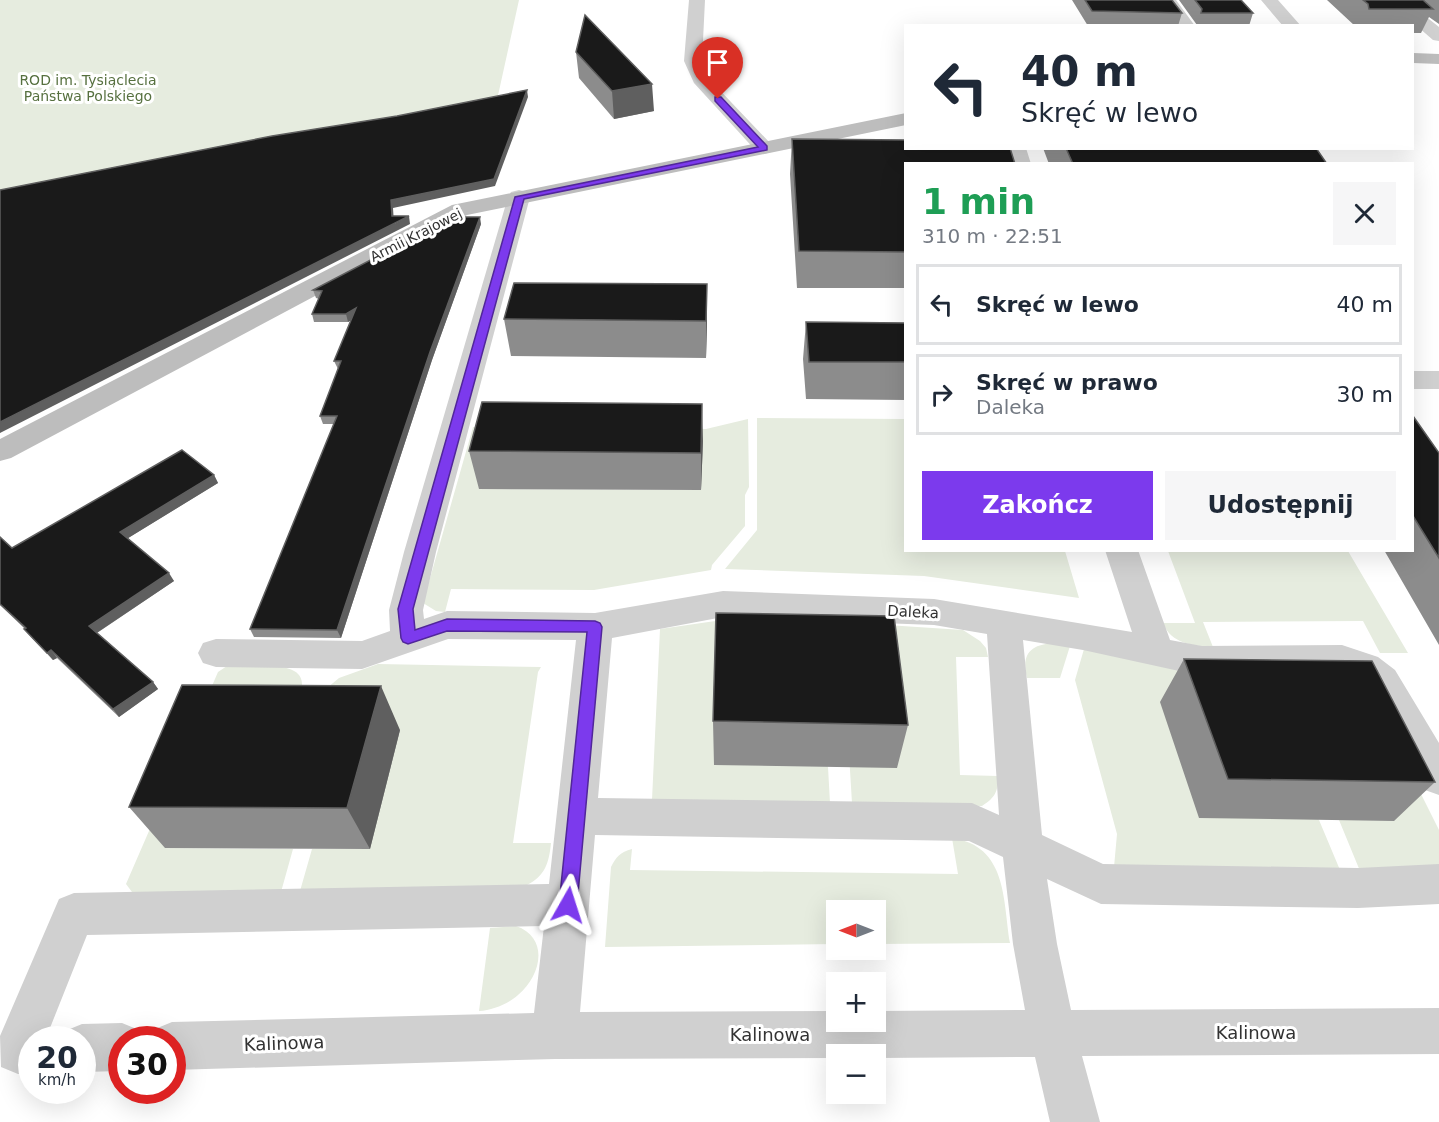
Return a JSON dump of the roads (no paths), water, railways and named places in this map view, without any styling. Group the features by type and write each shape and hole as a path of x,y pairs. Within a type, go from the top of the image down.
{"street":[{"path":"697,0 693,61 703,83 764,148"},
{"path":"1167,0 1185,24"},
{"path":"1269,0 1291,24"},
{"path":"1395,0 1439,36"},
{"path":"1414,58 1439,59"},
{"name":"Armii Krajowej","path":"0,451 460,210 904,119"},
{"path":"408,638 405,609 519,197"},
{"path":"1414,380 1439,380"},
{"path":"1122,552 1156,651"},
{"name":"Daleka","path":"216,652 362,655 447,625 595,627 723,604 934,612 1083,636 1202,661 1342,660 1365,667 1382,681 1439,778"},
{"path":"1004,623 1022,846 1031,919 1053,1032 1075,1122"},
{"path":"555,1036 595,627"},
{"path":"577,816 972,822 1101,884 1358,888 1439,884"},
{"path":"34,1026 74,914 568,905"},
{"name":"Kalinowa","path":"186,1046 555,1036 1439,1031"}],"park label":[{"name":"ROD im. Tysiąclecia Państwa Polskiego","path":"88,88"}]}
